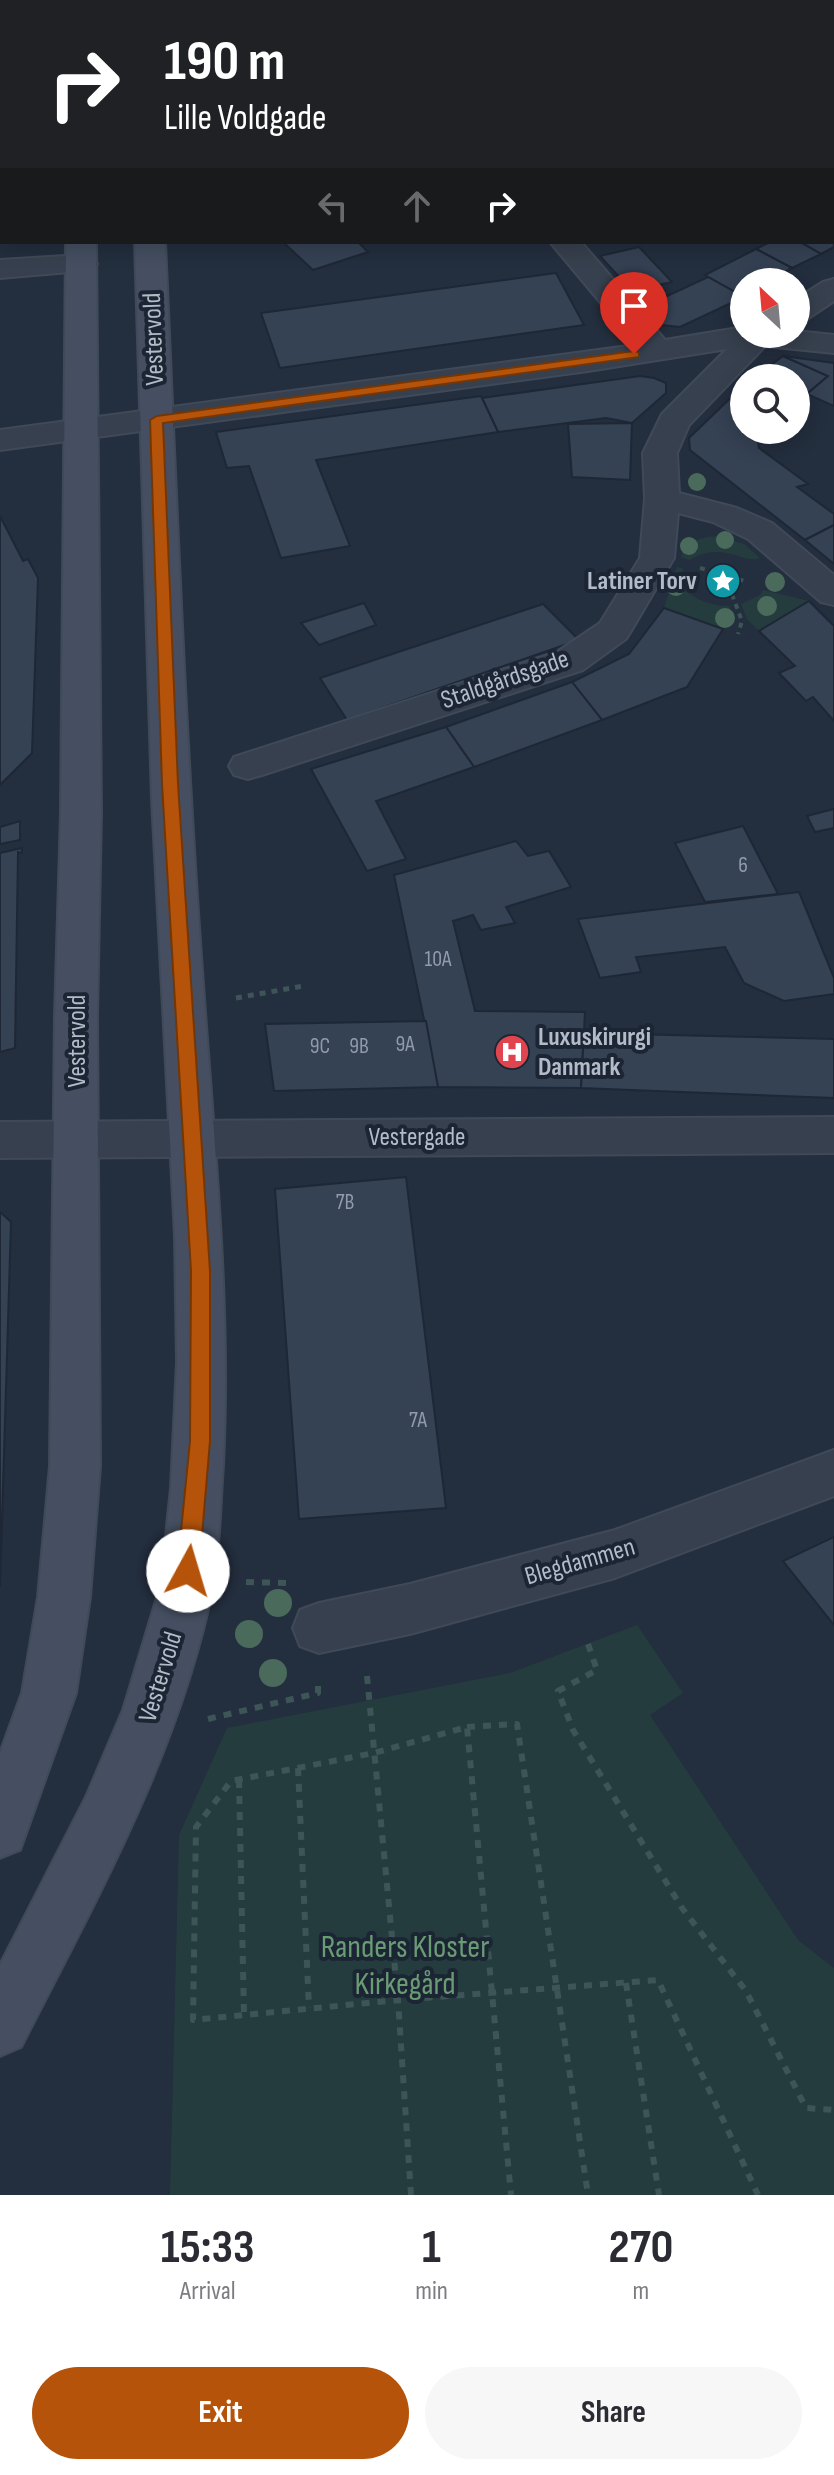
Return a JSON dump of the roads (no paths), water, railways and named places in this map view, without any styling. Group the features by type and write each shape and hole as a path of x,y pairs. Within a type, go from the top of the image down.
{"main road":[{"name":"Vestervold","path":"0,2026 101,1830 143,1734 186,1593 200,1441 200,1271 170,784 150,244"},
{"name":"Vestervold","path":"0,1830 49,1693 64,1597 75,1466 81,813 81,253"}],"street":[{"path":"567,244 657,350"},
{"path":"0,269 81,253"},
{"path":"810,303 834,288"},
{"path":"0,440 588,362 730,339"},
{"path":"810,341 834,344"},
{"name":"Staldgårdsgade","path":"248,766 570,661 613,631 657,558 662,499 660,453 674,421 746,348"},
{"path":"662,499 725,515 760,531 834,594"},
{"name":"Vestergade","path":"0,1140 834,1135"},
{"name":"Blegdammen","path":"340,1624 410,1609 615,1554 834,1473"}],"place":[{"name":"Latiner Torv","path":"723,581"},
{"name":"Luxuskirurgi Danmark","path":"512,1052"}],"park label":[{"name":"Randers Kloster Kirkegård","path":"405,1966"}]}
